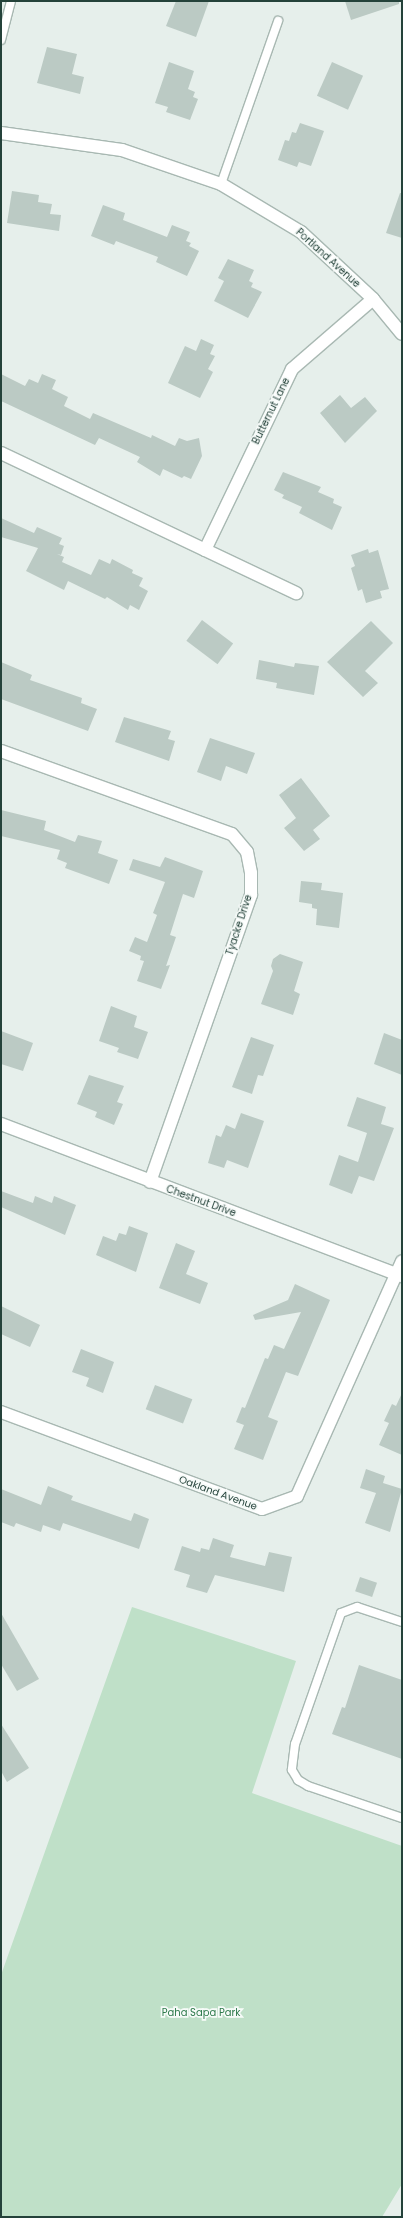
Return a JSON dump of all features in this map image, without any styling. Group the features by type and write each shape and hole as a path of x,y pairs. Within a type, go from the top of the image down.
{"street":[{"name":"Portland Avenue","path":"1,133 122,150 221,184 301,232 373,299 402,334"},
{"name":"Butternut Lane","path":"205,550 292,369 373,299"},
{"path":"1,453 296,593"},
{"name":"Tyacke Drive","path":"1,751 232,834 247,852 251,873 250,895 150,1182"},
{"name":"Chestnut Drive","path":"1,1124 150,1182 400,1275"},
{"name":"Oakland Avenue","path":"1,1412 262,1509 297,1496 400,1275 402,1261"}],"lane":[{"path":"1,40 11,1"},
{"path":"221,184 278,21"},
{"path":"402,1622 357,1608 342,1613 295,1744 292,1770 298,1780 308,1786 402,1818"}],"green space":[{"name":"Paha Sapa Park","path":"132,1607 296,1661 252,1793 402,1846 402,2184 382,2217 1,2217 1,1975"}],"building":[{"path":"176,1 209,1 196,37 166,26"},
{"path":"345,1 399,1 399,4 351,20"},
{"path":"47,47 77,54 72,74 84,77 80,94 37,83"},
{"path":"169,62 194,71 188,89 195,92 193,97 198,99 190,120 166,112 168,107 155,103"},
{"path":"332,62 363,76 348,110 317,96"},
{"path":"300,123 324,131 311,166 299,162 297,167 278,160 285,140 289,141 292,132 296,133"},
{"path":"12,191 39,195 38,202 52,204 50,214 61,215 59,231 7,223"},
{"path":"400,193 402,193 402,238 386,233"},
{"path":"103,205 125,213 123,220 167,237 172,225 190,232 186,241 191,243 189,246 199,251 187,276 156,262 158,257 116,241 114,245 91,236"},
{"path":"228,259 254,270 249,281 253,283 251,287 262,292 248,318 214,301 224,281 218,278"},
{"path":"201,339 214,345 210,354 215,356 208,369 213,372 200,398 168,383 185,346 196,351"},
{"path":"1,374 25,386 29,379 38,383 42,374 56,380 52,389 68,397 64,406 90,419 93,413 151,438 152,435 175,446 179,438 187,441 199,438 202,456 191,479 184,476 182,478 163,469 160,476 137,462 140,457 99,438 95,445 1,401"},
{"path":"340,395 351,408 365,397 377,411 345,443 320,413"},
{"path":"283,472 321,487 318,492 334,499 333,503 342,507 332,530 299,513 302,507 282,498 284,495 274,490"},
{"path":"1,518 34,533 37,527 62,538 59,544 64,546 61,555 57,554 64,557 62,562 91,575 99,559 110,564 112,559 133,570 132,573 143,578 139,586 148,591 139,610 130,605 128,610 107,597 105,599 68,581 64,590 26,571 38,548 1,537"},
{"path":"368,549 369,553 378,550 389,589 380,591 382,598 366,603 362,589 358,591 351,568 355,566 351,555"},
{"path":"202,620 233,643 217,664 186,641"},
{"path":"371,621 393,643 365,671 378,683 363,697 327,662"},
{"path":"259,660 294,667 295,663 319,666 314,695 276,688 277,683 256,679"},
{"path":"1,662 32,675 30,680 82,698 81,703 97,709 88,731 1,699"},
{"path":"124,717 171,731 168,739 175,741 169,761 115,742"},
{"path":"210,738 255,753 247,774 226,766 221,781 197,772"},
{"path":"301,778 330,816 313,830 320,839 304,851 284,828 296,818 279,795"},
{"path":"1,810 46,821 44,830 75,842 78,835 102,841 98,853 118,860 109,884 65,868 67,863 57,859 60,850 1,836"},
{"path":"165,857 203,871 194,898 183,894 170,935 176,937 166,966 170,965 161,989 137,981 144,961 140,960 141,956 129,951 135,937 147,942 157,915 153,913 165,882 129,870 133,859 160,867"},
{"path":"301,881 322,883 321,890 343,893 339,928 316,925 317,909 312,908 312,904 299,902"},
{"path":"280,954 303,962 294,991 300,994 293,1015 261,1004 273,971 271,966 273,959"},
{"path":"111,1006 137,1016 134,1027 148,1032 138,1059 117,1052 119,1048 99,1041"},
{"path":"1,1031 33,1043 23,1071 1,1064"},
{"path":"384,1033 402,1040 402,1075 374,1064"},
{"path":"251,1037 274,1045 263,1076 258,1075 252,1094 232,1087"},
{"path":"89,1075 124,1086 117,1102 123,1104 114,1125 95,1117 97,1112 77,1104"},
{"path":"357,1097 386,1107 381,1124 394,1128 374,1181 359,1176 352,1194 329,1185 339,1155 358,1162 367,1133 347,1126"},
{"path":"241,1113 264,1121 248,1168 227,1160 224,1168 208,1163 216,1135 221,1137 226,1125 235,1129"},
{"path":"1,1191 33,1203 35,1196 52,1203 54,1196 76,1205 65,1235 1,1207"},
{"path":"129,1226 148,1233 136,1272 96,1255 103,1236 116,1241 119,1233 126,1235"},
{"path":"176,1243 195,1251 186,1274 208,1283 200,1304 159,1288"},
{"path":"295,1284 330,1300 298,1376 286,1372 268,1417 278,1421 263,1460 234,1449 244,1425 236,1422 242,1407 245,1408 265,1358 268,1359 274,1345 284,1349 301,1312 255,1320 253,1315 288,1300"},
{"path":"1,1306 40,1325 30,1347 1,1334"},
{"path":"81,1349 114,1362 103,1393 86,1386 89,1378 72,1372"},
{"path":"155,1385 192,1399 183,1424 146,1409"},
{"path":"402,1393 402,1455 379,1445 389,1423 384,1421 392,1404 396,1406"},
{"path":"366,1469 385,1476 383,1483 402,1489 390,1532 365,1523 376,1493 360,1488"},
{"path":"48,1486 73,1496 71,1500 131,1521 134,1513 149,1519 139,1549 63,1523 60,1531 43,1525 41,1532 16,1523 14,1527 1,1522 1,1489 41,1505"},
{"path":"213,1538 234,1545 230,1557 265,1566 269,1552 292,1557 284,1592 215,1575 207,1593 186,1587 190,1575 174,1570 182,1546 200,1552 201,1548 209,1550"},
{"path":"360,1577 377,1583 372,1597 355,1591"},
{"path":"1,1613 39,1679 17,1691 1,1664"},
{"path":"359,1665 402,1680 402,1759 332,1734 342,1707 345,1708"},
{"path":"1,1724 29,1768 7,1782 1,1771"}]}
